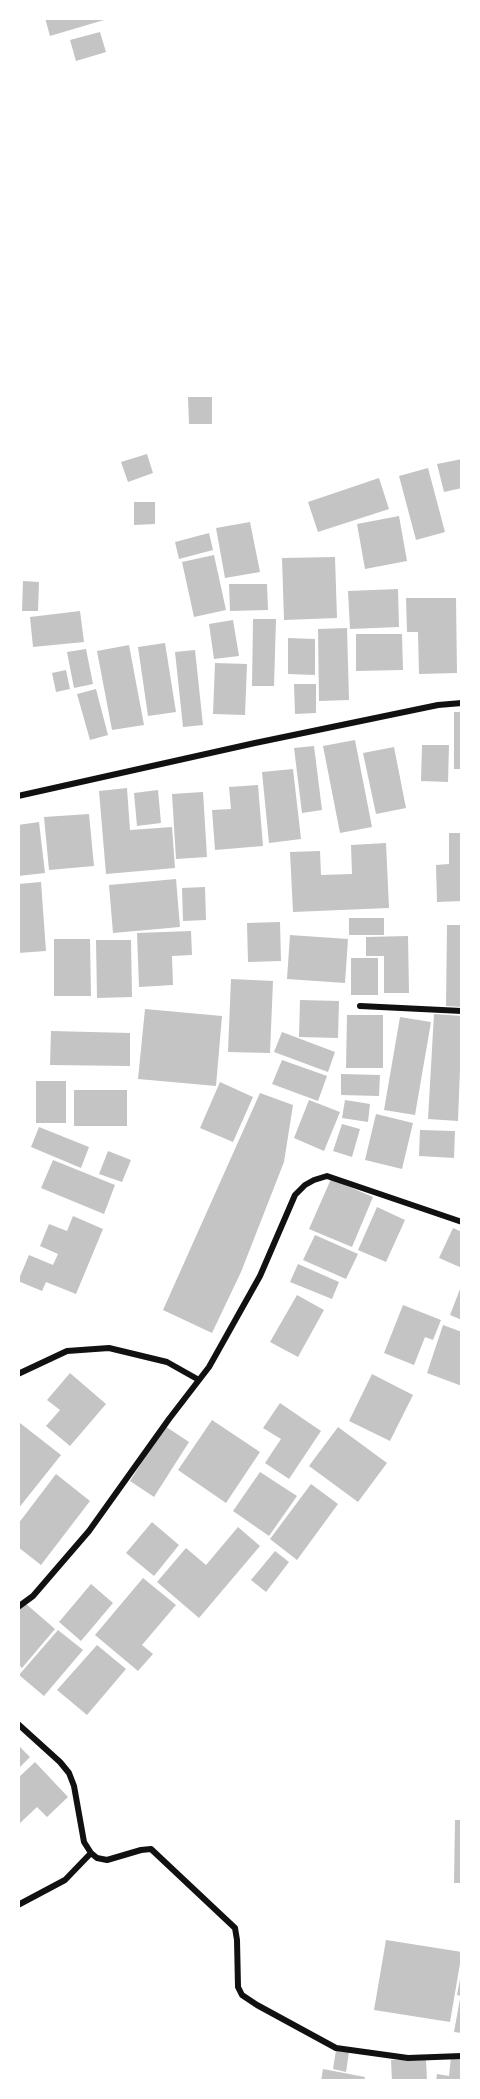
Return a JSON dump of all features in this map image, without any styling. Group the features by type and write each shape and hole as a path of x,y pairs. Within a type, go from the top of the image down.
{"street":[{"path":"18,796 289,735 438,705 462,703"},
{"path":"360,1006 462,1011"},
{"path":"18,1607 33,1596 89,1531 209,1367 260,1276 295,1195 314,1179 327,1176 462,1222"},
{"path":"18,1374 67,1351 109,1348 167,1362 200,1380"},
{"path":"18,1724 69,1773 74,1786 84,1842 91,1853 97,1858 107,1860 145,1849 155,1852 235,1928 238,1987 242,1995 336,2048 408,2058 462,2056"},
{"path":"18,1905 65,1880 91,1853"}],"building":[{"path":"45,18 103,18 104,20 50,36"},
{"path":"100,32 106,52 76,61 70,40"},
{"path":"188,397 212,397 212,424 189,424"},
{"path":"147,454 153,473 128,482 121,462"},
{"path":"462,459 462,488 444,492 437,464"},
{"path":"428,468 445,532 416,540 399,476"},
{"path":"379,478 389,509 318,532 308,502"},
{"path":"134,502 155,502 155,524 134,525"},
{"path":"399,516 407,561 365,569 357,524"},
{"path":"250,522 260,572 225,578 216,528"},
{"path":"209,533 213,550 179,559 175,542"},
{"path":"214,555 226,610 194,617 182,562"},
{"path":"335,557 337,618 284,620 282,558"},
{"path":"23,581 39,582 38,611 22,611"},
{"path":"229,584 267,584 268,610 230,611"},
{"path":"398,589 399,627 350,629 348,591"},
{"path":"406,598 456,598 457,673 419,674 418,632 407,632"},
{"path":"80,611 84,642 33,647 30,617"},
{"path":"253,619 276,619 274,686 252,686"},
{"path":"233,620 239,656 214,659 209,624"},
{"path":"347,628 349,700 319,701 318,629"},
{"path":"356,634 402,634 403,670 356,671"},
{"path":"288,638 315,639 315,675 288,674"},
{"path":"165,643 176,712 148,716 138,647"},
{"path":"129,645 144,725 112,730 97,651"},
{"path":"86,649 93,684 74,688 67,652"},
{"path":"195,650 203,725 183,727 175,652"},
{"path":"215,663 247,664 245,715 213,714"},
{"path":"66,670 70,689 56,692 52,673"},
{"path":"294,684 316,684 316,713 295,714"},
{"path":"96,689 108,735 90,740 77,694"},
{"path":"454,712 462,712 462,769 454,769"},
{"path":"355,740 372,827 340,833 323,746"},
{"path":"422,745 449,745 448,782 421,781"},
{"path":"314,746 322,810 302,813 294,748"},
{"path":"394,747 406,808 376,814 363,753"},
{"path":"293,769 301,839 269,843 262,772"},
{"path":"258,785 263,846 215,850 212,810 231,809 229,787"},
{"path":"127,788 130,830 172,827 175,868 106,874 99,791"},
{"path":"158,790 161,823 137,826 134,793"},
{"path":"203,792 207,857 176,859 172,794"},
{"path":"89,814 94,866 49,870 44,817"},
{"path":"39,822 45,873 18,876 18,825"},
{"path":"449,833 462,833 462,901 437,902 436,865 449,864"},
{"path":"386,843 389,908 293,912 290,852 320,851 321,875 352,874 351,845"},
{"path":"176,879 180,927 113,933 109,885"},
{"path":"41,882 46,951 18,953 18,884"},
{"path":"205,887 206,920 183,921 182,888"},
{"path":"349,918 384,918 384,935 349,935"},
{"path":"280,922 281,961 248,962 247,923"},
{"path":"447,925 462,925 462,1007 446,1006"},
{"path":"191,931 192,955 172,956 173,985 139,987 137,933"},
{"path":"290,935 348,939 345,983 287,979"},
{"path":"408,936 409,993 384,993 384,956 366,956 366,937"},
{"path":"54,939 90,939 91,996 54,996"},
{"path":"96,940 131,940 132,997 97,998"},
{"path":"351,958 378,958 378,995 351,995"},
{"path":"231,979 273,981 270,1053 228,1052"},
{"path":"300,1000 339,1001 338,1038 299,1037"},
{"path":"145,1009 222,1016 216,1086 138,1079"},
{"path":"434,1014 462,1016 458,1121 428,1119"},
{"path":"347,1015 383,1015 383,1068 346,1068"},
{"path":"400,1017 431,1022 415,1115 384,1110"},
{"path":"51,1031 130,1033 130,1066 50,1065"},
{"path":"282,1032 335,1052 328,1072 274,1052"},
{"path":"282,1060 327,1076 318,1101 272,1084"},
{"path":"341,1074 380,1075 379,1096 341,1095"},
{"path":"36,1081 66,1081 66,1123 36,1123"},
{"path":"220,1082 253,1097 233,1142 200,1128"},
{"path":"74,1090 127,1090 127,1126 74,1126"},
{"path":"260,1093 293,1105 284,1162 241,1272 212,1333 163,1310"},
{"path":"309,1100 340,1112 324,1151 294,1138"},
{"path":"345,1100 370,1104 368,1122 342,1118"},
{"path":"376,1114 413,1123 402,1169 365,1160"},
{"path":"342,1124 360,1129 352,1157 333,1151"},
{"path":"39,1127 89,1147 81,1168 31,1147"},
{"path":"420,1130 455,1131 454,1158 419,1156"},
{"path":"108,1151 131,1160 122,1182 99,1174"},
{"path":"53,1160 115,1185 104,1214 41,1188"},
{"path":"331,1179 373,1197 352,1247 309,1229"},
{"path":"377,1207 405,1220 386,1262 358,1250"},
{"path":"73,1216 103,1229 76,1294 46,1282 42,1291 18,1281 29,1255 53,1265 58,1254 40,1246 49,1224 67,1231"},
{"path":"453,1228 462,1232 462,1268 439,1258"},
{"path":"315,1235 358,1254 346,1279 303,1260"},
{"path":"298,1264 339,1282 332,1299 290,1282"},
{"path":"462,1284 462,1320 450,1315"},
{"path":"297,1295 324,1310 298,1357 270,1342"},
{"path":"403,1305 441,1320 433,1340 425,1337 414,1365 384,1353"},
{"path":"443,1325 462,1332 462,1386 427,1373"},
{"path":"70,1373 106,1404 70,1446 46,1426 60,1410 47,1400"},
{"path":"372,1374 413,1395 390,1441 349,1421"},
{"path":"280,1403 321,1431 289,1479 265,1463 281,1439 263,1428"},
{"path":"212,1420 260,1452 226,1503 178,1470"},
{"path":"20,1423 61,1455 18,1509 18,1426"},
{"path":"165,1426 189,1442 154,1497 130,1481"},
{"path":"338,1427 387,1463 358,1502 309,1466"},
{"path":"260,1472 297,1496 269,1536 233,1511"},
{"path":"56,1474 90,1501 41,1565 18,1547 18,1524"},
{"path":"311,1484 338,1504 297,1560 270,1539"},
{"path":"152,1522 179,1545 154,1576 126,1553"},
{"path":"238,1527 260,1546 199,1618 157,1582 186,1548 206,1565"},
{"path":"275,1551 289,1562 266,1592 251,1580"},
{"path":"143,1578 176,1605 142,1645 153,1654 138,1671 95,1635"},
{"path":"91,1584 113,1603 81,1641 59,1622"},
{"path":"25,1603 55,1629 22,1668 18,1664 18,1611"},
{"path":"58,1630 83,1650 44,1696 19,1675"},
{"path":"97,1645 126,1669 87,1715 57,1690"},
{"path":"18,1745 30,1757 18,1769"},
{"path":"35,1762 68,1797 47,1817 37,1807 18,1825 18,1778"},
{"path":"455,1820 462,1820 462,1883 454,1883"},
{"path":"386,1940 462,1952 450,2022 374,2010"},
{"path":"462,1974 462,1996 457,1995"},
{"path":"460,1999 462,2000 462,2033 454,2032"},
{"path":"336,2050 349,2052 346,2072 333,2069"},
{"path":"451,2057 462,2058 462,2081 436,2081 437,2074 449,2076"},
{"path":"426,2059 427,2081 392,2081 391,2060"},
{"path":"323,2069 365,2077 364,2081 321,2081"}]}
